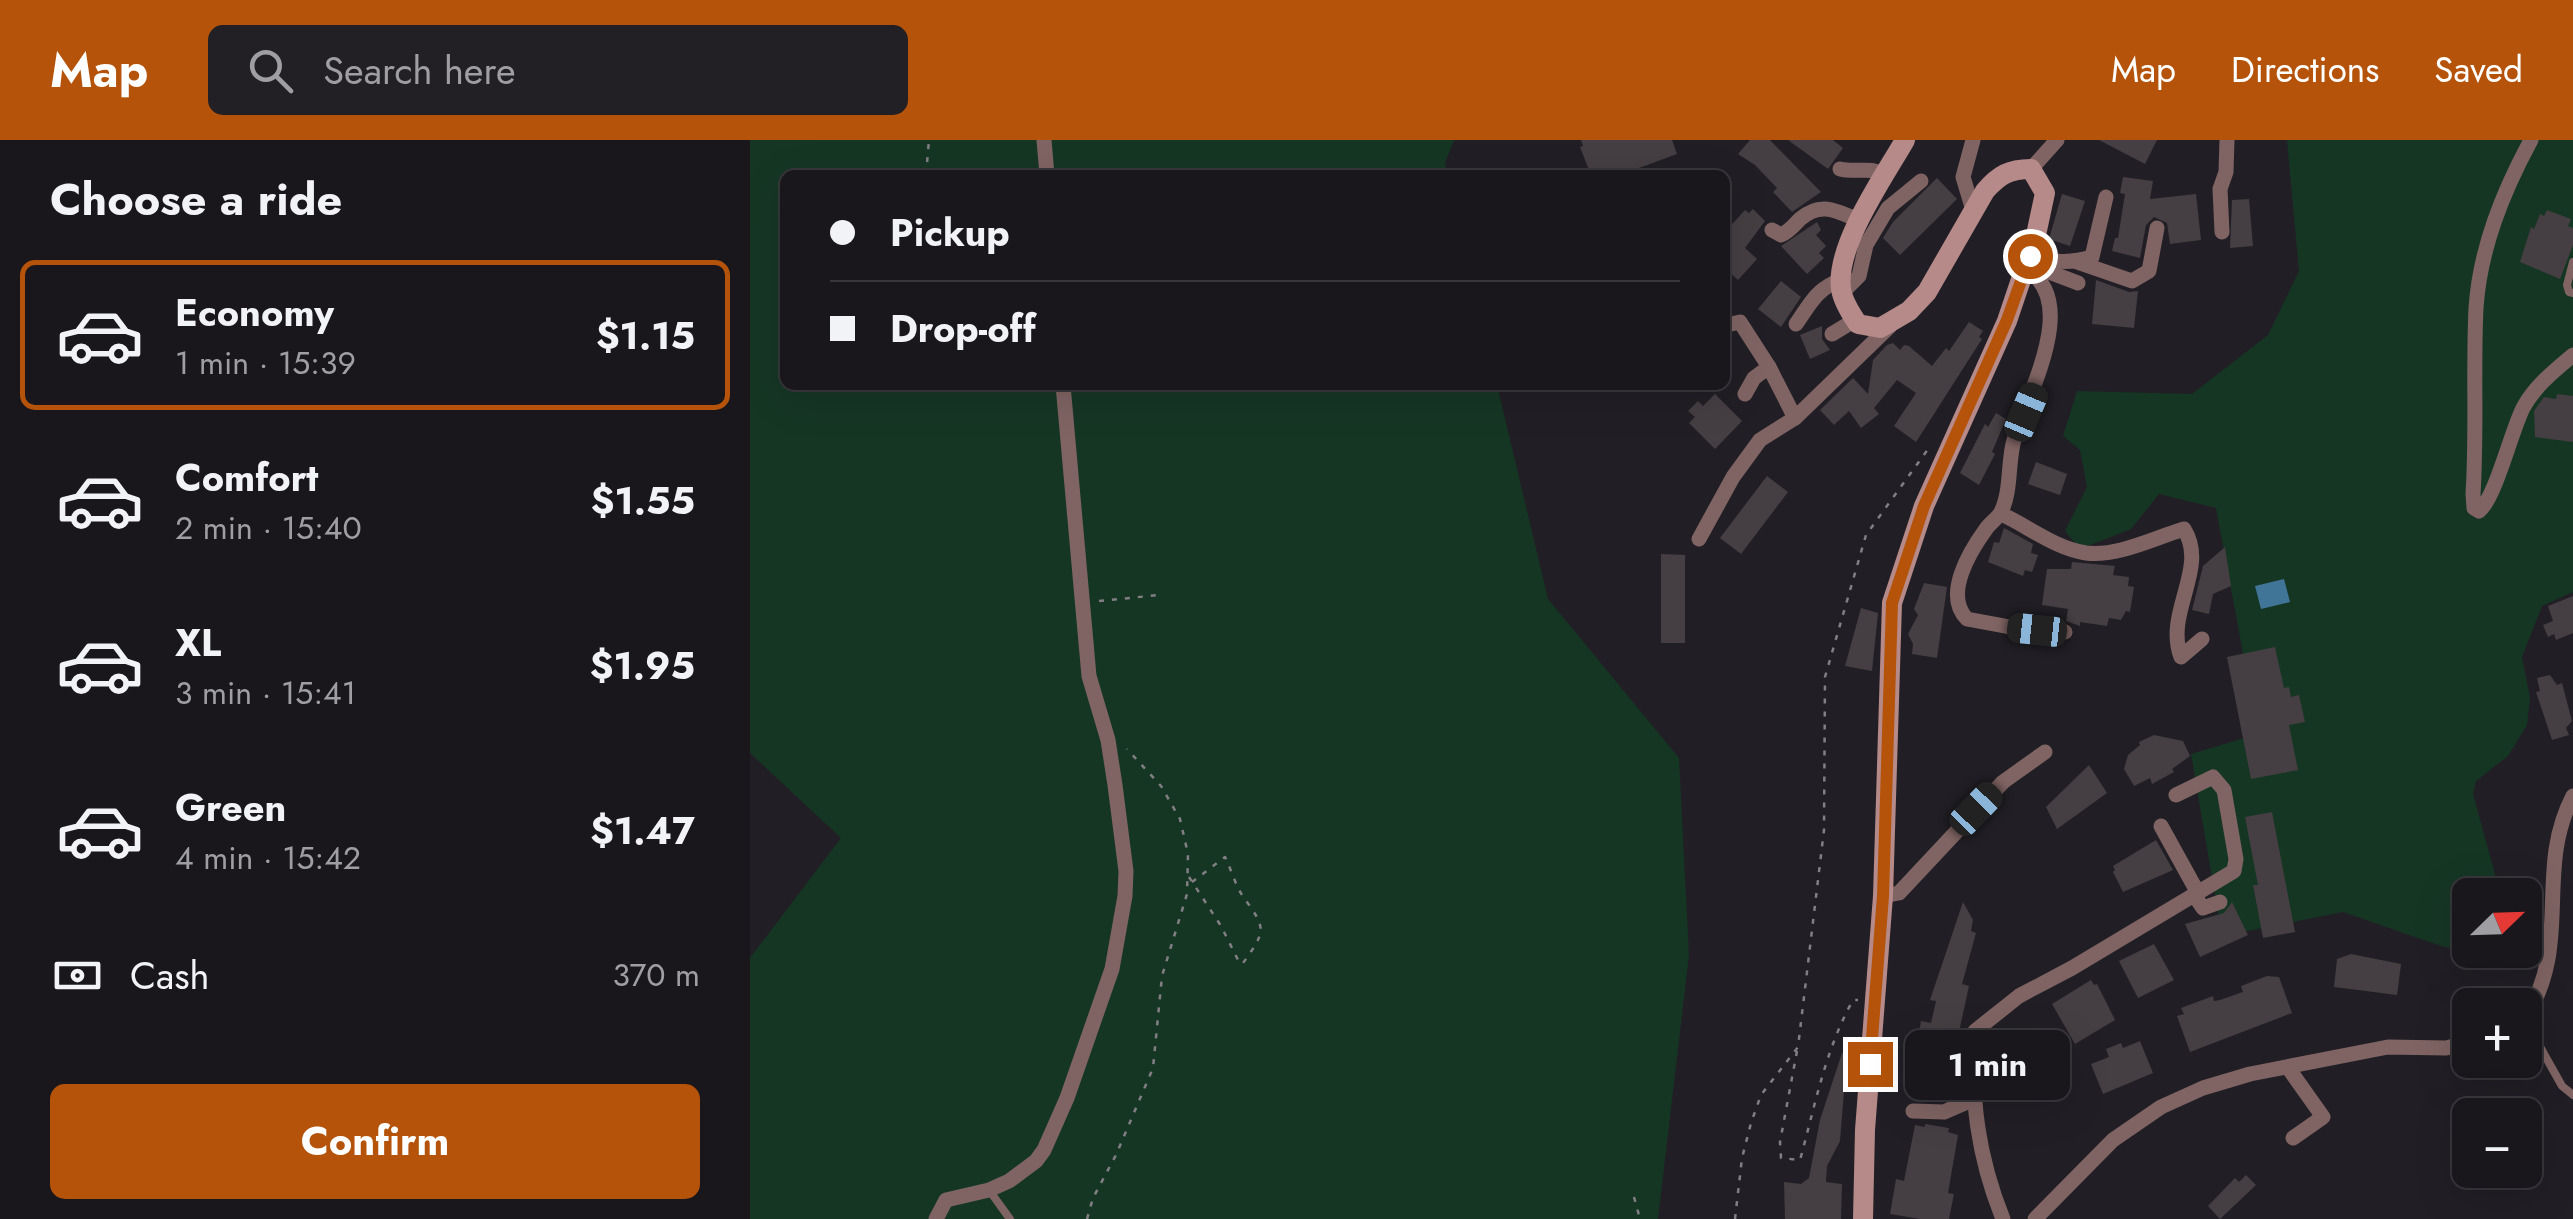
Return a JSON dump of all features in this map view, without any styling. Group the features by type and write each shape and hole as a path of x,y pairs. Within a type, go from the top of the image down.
{"street":[{"path":"1044,140 1047,170"},
{"path":"1900,316 1880,328 1870,328 1855,320 1841,287 1850,244 1905,140"},
{"path":"1972,140 1964,176 1973,210"},
{"path":"2222,232 2220,188 2226,172 2228,140"},
{"path":"2531,140 2504,192 2486,252 2476,308 2474,508 2479,511 2490,500 2503,455 2526,403 2540,384 2573,355"},
{"path":"2031,169 2052,142"},
{"path":"1840,168 1886,174"},
{"path":"1699,539 1751,450 1795,418 1927,292 1973,210 1996,179 2014,169 2031,169"},
{"path":"1862,1219 1883,896 1892,603 1912,537 2029,266 2045,193 2031,169"},
{"path":"1796,324 1811,298 1828,284 1841,287 1859,276 1866,244 1888,208 1922,181"},
{"path":"2029,266 2092,257 2106,196"},
{"path":"1772,230 1788,232 1818,208 1831,208 1861,222"},
{"path":"2077,262 2132,281 2149,272 2157,228"},
{"path":"2029,266 2078,283"},
{"path":"2029,266 2046,292 2048,330 2042,369 2019,408 2000,514 1982,534 1962,573 1958,598 1962,615 1977,622 2064,632"},
{"path":"1832,334 1855,320"},
{"path":"1730,324 1740,322 1783,389 1795,418"},
{"path":"1745,394 1754,378 1769,368"},
{"path":"936,1219 946,1200 989,1190 1024,1171 1044,1150 1067,1098 1112,969 1126,871 1104,730 1088,676 1063,390"},
{"path":"2000,514 2086,553 2109,552 2184,528 2193,550 2193,562 2175,629 2181,657 2202,639"},
{"path":"1883,896 1899,893 2003,782 2046,752"},
{"path":"2003,1219 1980,1150 1972,1068 1975,1031 2019,996 2234,870 2236,860 2224,790 2214,777 2176,795"},
{"path":"2542,995 2554,967 2558,855 2561,828 2573,796"},
{"path":"2161,826 2203,908 2220,902"},
{"path":"2035,1219 2113,1140 2161,1107 2203,1088 2250,1074 2388,1047 2452,1046"},
{"path":"2289,1068 2323,1117 2294,1138"},
{"path":"1914,1111 1944,1112 1974,1099"}],"lane":[{"path":"2573,262 2567,285 2573,293"},
{"path":"2542,1050 2562,1086 2573,1095"},
{"path":"989,1190 1010,1219"}],"path":[{"path":"927,170 930,140"},
{"path":"1874,1000 1852,1000 1818,1088 1800,1160 1781,1158 1780,1142 1798,1046 1824,830 1825,677 1866,535 1935,440 1951,444"},
{"path":"1082,604 1159,595"},
{"path":"1088,1219 1093,1198 1153,1068 1162,976 1183,911 1188,876 1185,839 1170,800 1122,743 1104,730"},
{"path":"1188,876 1192,882 1222,926 1241,966 1261,933 1261,922 1241,893 1225,857 1192,882"},
{"path":"1735,1219 1750,1123 1761,1095 1798,1046"},
{"path":"1634,1198 1640,1219"}],"green space":[{"path":"750,140 1454,140 1445,163 1447,170 780,170 780,390 1498,390 1548,599 1679,758 1689,955 1658,1219 750,1219 750,958 841,838 750,753"},
{"path":"2287,140 2573,140 2573,592 2542,606 2522,657 2530,698 2527,725 2508,756 2476,781 2473,794 2495,878 2452,878 2452,948 2343,912 2222,936 2191,754 2258,734 2216,508 2159,494 2131,529 2080,549 2065,531 2087,487 2080,450 2063,436 2077,391 2192,394 2268,335 2299,271"}],"water":[{"path":"2284,579 2290,602 2261,609 2255,586"}],"building":[{"path":"1581,140 1672,140 1677,154 1634,170 1589,170 1580,147"},
{"path":"1750,140 1770,140 1821,192 1792,212 1773,192 1777,188 1738,154"},
{"path":"1788,140 1833,140 1843,148 1828,169"},
{"path":"2099,140 2157,140 2145,164"},
{"path":"2123,177 2153,181 2150,199 2196,194 2201,240 2170,244 2167,223 2154,217 2146,225 2140,258 2112,251 2125,194 2120,193"},
{"path":"1937,178 1957,199 1900,255 1883,238 1893,222"},
{"path":"2062,194 2085,201 2070,246 2049,239"},
{"path":"2249,199 2253,246 2230,248 2232,200"},
{"path":"1753,209 1765,221 1745,248 1757,259 1738,280 1730,273 1730,226 1745,210 1749,213"},
{"path":"2547,210 2571,219 2568,226 2573,228 2573,245 2560,279 2520,262 2531,227 2534,229 2540,214 2544,216"},
{"path":"1817,222 1821,230 1816,235 1826,246 1819,253 1824,258 1807,274 1781,246"},
{"path":"2096,280 2129,292 2138,291 2134,328 2092,324"},
{"path":"1781,281 1801,297 1781,327 1758,309"},
{"path":"1969,322 1983,331 1979,337 1982,339 1916,442 1894,426 1916,393 1897,380 1874,408 1879,414 1861,428 1849,411 1834,425 1820,410 1853,378 1868,394 1873,360 1887,345 1893,343 1900,350 1909,346 1932,366 1946,348 1949,351"},
{"path":"1822,326 1822,339 1830,350 1810,359 1800,335"},
{"path":"1715,394 1742,421 1715,449 1689,423 1695,417 1688,411 1698,401 1703,406"},
{"path":"2557,394 2573,396 2573,442 2535,437 2534,411 2544,397 2556,399"},
{"path":"1996,413 2006,419 1992,452 1995,454 1979,485 1960,473 1985,424 1988,427"},
{"path":"2036,462 2067,474 2060,495 2028,484"},
{"path":"1767,476 1788,492 1741,554 1720,538"},
{"path":"2004,528 2033,544 2031,553 2038,555 2032,572 2025,570 2023,576 1988,562 1994,542 1999,543"},
{"path":"2225,547 2231,586 2213,594 2209,614 2192,610 2203,566"},
{"path":"1661,554 1685,555 1685,643 1661,643"},
{"path":"2072,562 2115,566 2113,575 2129,577 2128,586 2134,587 2130,612 2126,611 2121,620 2109,618 2107,626 2080,622 2080,626 2066,621 2068,609 2042,605 2047,569 2071,569"},
{"path":"1924,583 1947,587 1937,658 1912,654 1908,634 1918,615 1914,609"},
{"path":"2573,596 2573,633 2556,640 2554,634 2548,637 2543,625 2553,621 2548,606"},
{"path":"1861,608 1878,613 1872,671 1845,666"},
{"path":"2275,647 2284,688 2289,687 2291,697 2299,695 2305,722 2289,725 2298,770 2251,779 2227,657"},
{"path":"2550,675 2557,685 2562,683 2572,721 2566,728 2569,735 2552,740 2536,692 2540,691 2537,678"},
{"path":"2154,735 2183,741 2190,756 2172,769 2174,772 2152,784 2150,778 2134,786 2124,769 2128,755 2139,742"},
{"path":"2089,765 2107,793 2057,829 2046,807"},
{"path":"2272,812 2295,932 2263,938 2245,817"},
{"path":"2156,840 2173,870 2123,892 2113,866"},
{"path":"1963,902 1973,920 1971,931 1976,933 1962,984 1969,986 1947,1087 1914,1081 1912,1075 1921,1021 1931,1023 1936,1001 1930,1000"},
{"path":"2232,902 2248,935 2200,957 2185,924 2224,913"},
{"path":"2154,944 2174,980 2138,998 2119,961"},
{"path":"2351,954 2401,964 2397,995 2334,987 2337,959"},
{"path":"2267,976 2279,977 2292,1013 2190,1052 2177,1016 2184,1014 2181,1008 2213,996 2214,1001 2243,992 2241,986"},
{"path":"2091,980 2097,984 2115,1020 2075,1044 2052,1004"},
{"path":"2140,1041 2153,1073 2103,1094 2091,1064 2109,1057 2106,1049"},
{"path":"1842,1053 1847,1054 1840,1141 1827,1166 1826,1182 1842,1184 1841,1219 1785,1219 1784,1182 1801,1184 1809,1178 1820,1120"},
{"path":"1915,1125 1949,1128 1948,1132 1958,1135 1948,1193 1954,1194 1949,1219 1890,1214 1896,1179 1904,1181"},
{"path":"2246,1175 2256,1185 2220,1219 2208,1206 2235,1178 2239,1182"}],"route":[{"path":"1870,1064 1883,896 1892,603 1924,506 2007,320 2030,256"}]}
